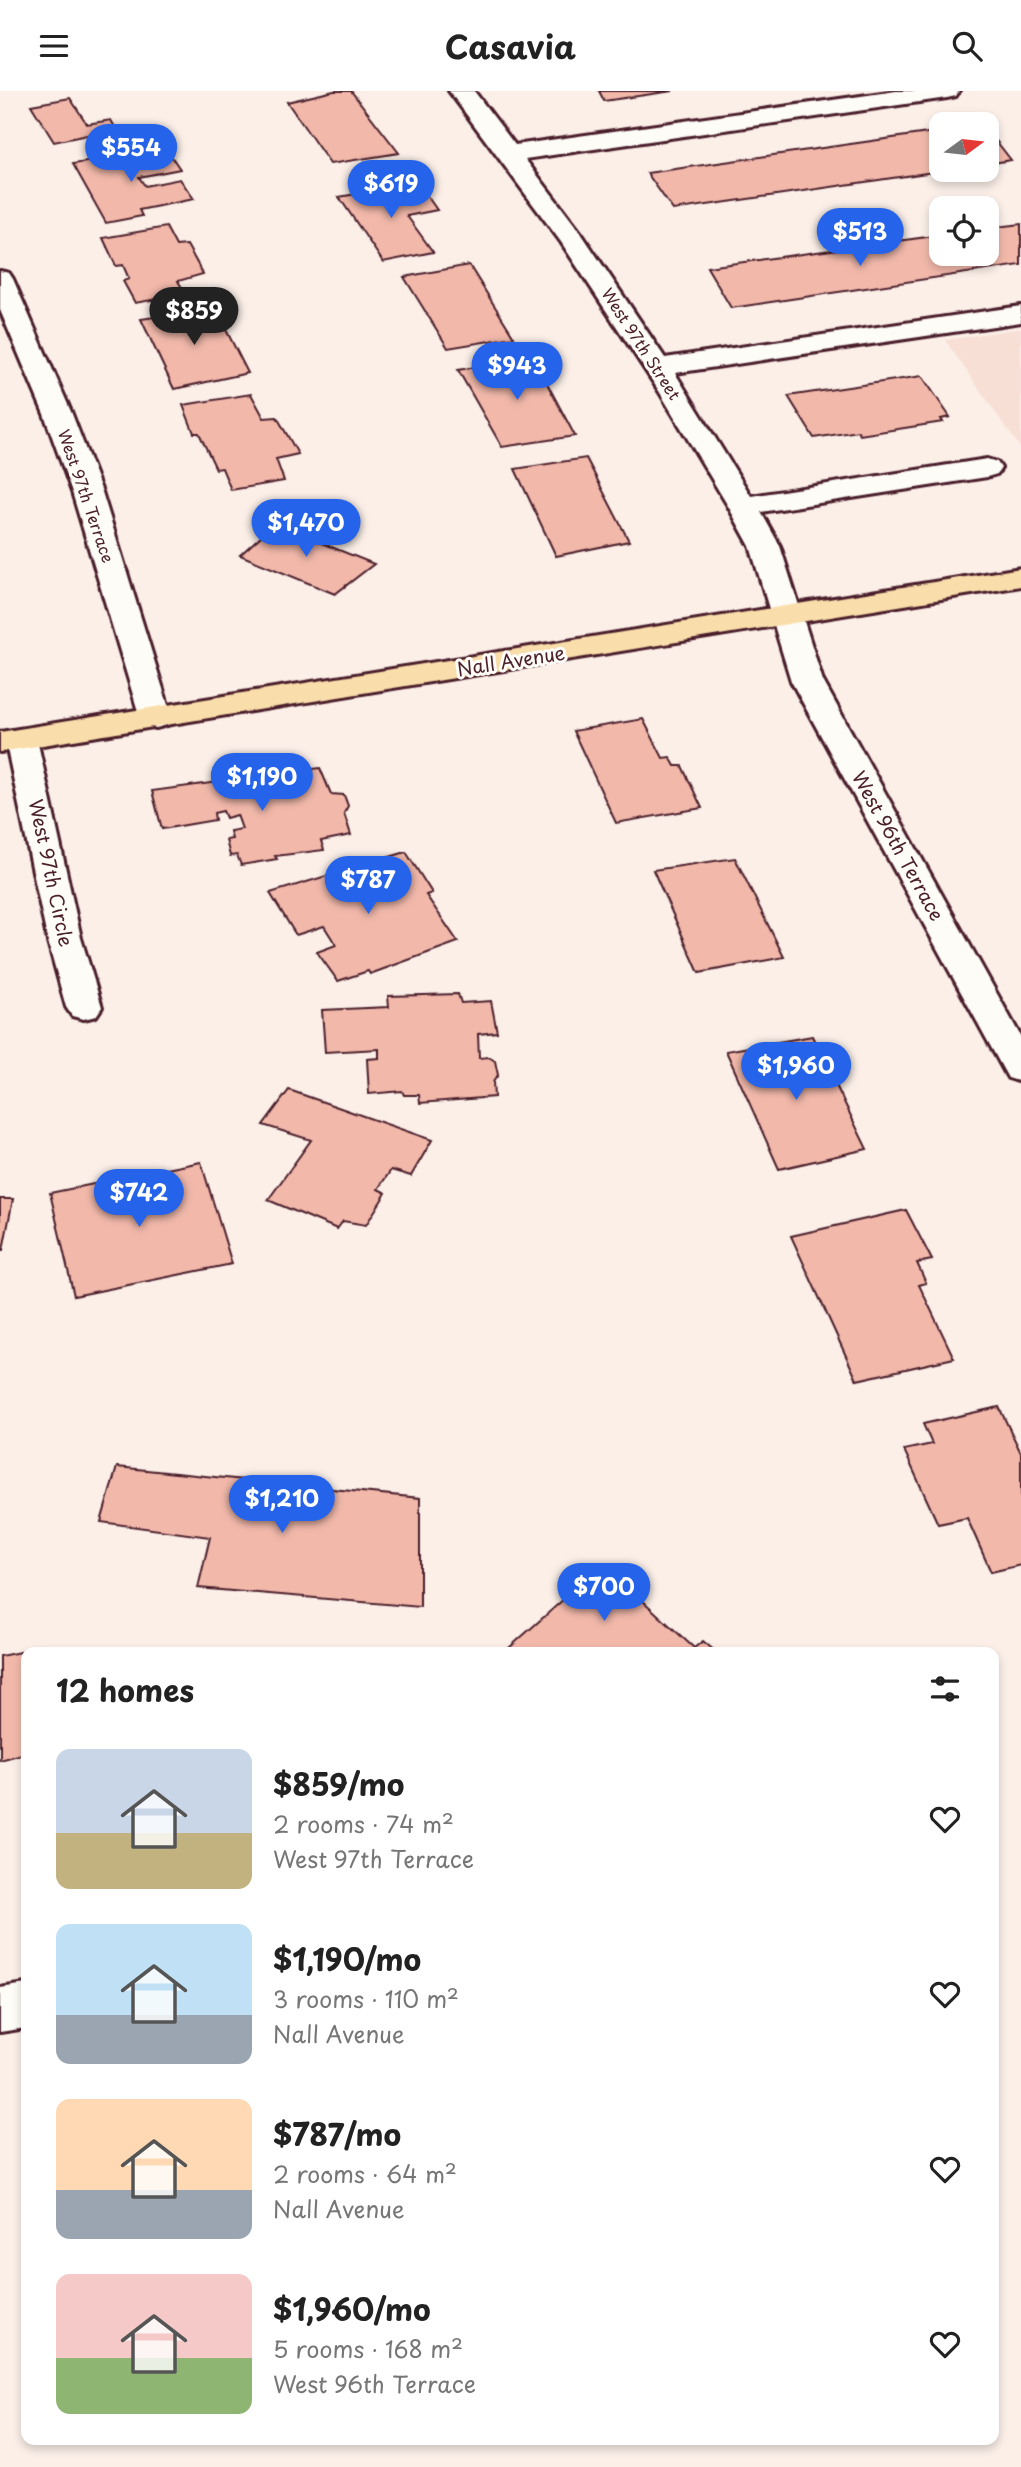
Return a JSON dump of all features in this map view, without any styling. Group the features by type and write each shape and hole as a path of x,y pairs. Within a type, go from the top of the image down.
{"main road":[{"name":"Nall Avenue","path":"11,740 789,617 1021,577"}],"street":[{"name":"West 97th Street","path":"461,91 572,239 657,367 765,546 789,617"},
{"path":"508,153 947,91"},
{"name":"West 97th Terrace","path":"0,279 88,492 156,718"},
{"path":"657,367 1021,314"},
{"path":"743,506 987,468"},
{"name":"West 96th Terrace","path":"789,617 807,681 1008,1019 1021,1069"},
{"name":"West 97th Circle","path":"11,740 84,1007"},
{"path":"0,2010 21,2007"}],"shaded area":[{"path":"1021,328 1021,449 945,340"}],"building":[{"path":"334,91 351,91 399,153 330,164 287,102"},
{"path":"599,91 673,91 604,101"},
{"path":"70,98 87,124 111,120 116,129 54,142 31,105"},
{"path":"929,133 929,173 673,210 647,173"},
{"path":"999,144 1011,160 999,162"},
{"path":"167,150 180,169 139,177 145,186 180,179 194,199 139,210 142,216 106,223 73,164"},
{"path":"418,183 437,210 407,216 433,252 383,262 339,197"},
{"path":"1021,224 1021,265 731,308 707,267 929,237 929,266 999,266 999,227"},
{"path":"166,227 176,246 187,245 203,274 178,281 186,294 135,303 123,281 129,279 123,265 116,266 103,238"},
{"path":"469,265 514,337 448,348 404,277"},
{"path":"215,308 248,373 174,389 141,319"},
{"path":"533,357 575,436 502,447 458,370"},
{"path":"922,376 950,417 941,419 943,422 860,435 858,431 814,438 788,396"},
{"path":"251,394 264,418 277,417 298,454 276,459 284,481 231,490 222,468 216,469 199,433 194,433 183,405"},
{"path":"586,458 629,541 556,556 515,469"},
{"path":"274,524 374,564 335,594 240,555"},
{"path":"643,719 663,758 670,757 675,766 682,766 702,808 616,823 573,731"},
{"path":"320,768 331,794 344,795 348,806 344,813 351,835 321,841 324,850 275,856 277,859 241,865 237,855 230,856 226,840 232,839 230,831 242,829 237,815 226,818 223,811 214,813 215,820 162,829 152,791"},
{"path":"406,852 432,893 426,895 458,942 370,974 368,971 338,981 317,952 336,945 324,926 296,935 270,893"},
{"path":"735,858 784,957 699,973 653,870"},
{"path":"458,994 461,1003 491,1001 497,1032 478,1034 479,1058 489,1057 495,1061 498,1075 493,1082 494,1097 420,1103 419,1095 404,1095 402,1091 369,1094 367,1059 379,1058 379,1049 325,1052 322,1010 389,1007 388,996"},
{"path":"812,1036 867,1149 779,1169 726,1051"},
{"path":"289,1090 432,1140 411,1176 391,1170 378,1189 386,1193 366,1225 343,1221 337,1229 268,1200 311,1140 263,1125"},
{"path":"201,1162 232,1264 74,1296 50,1193"},
{"path":"0,1199 13,1199 3,1250 0,1250"},
{"path":"906,1210 932,1260 917,1263 926,1283 919,1285 954,1358 857,1380 791,1236"},
{"path":"999,1407 1021,1453 1021,1565 991,1572 967,1518 938,1524 904,1450 932,1444 923,1424"},
{"path":"117,1467 420,1498 420,1607 198,1588 210,1537 101,1522"},
{"path":"603,1564 693,1647 510,1647"},
{"path":"703,1641 710,1647 695,1647"},
{"path":"21,1652 21,1754 0,1760 0,1656"}]}
